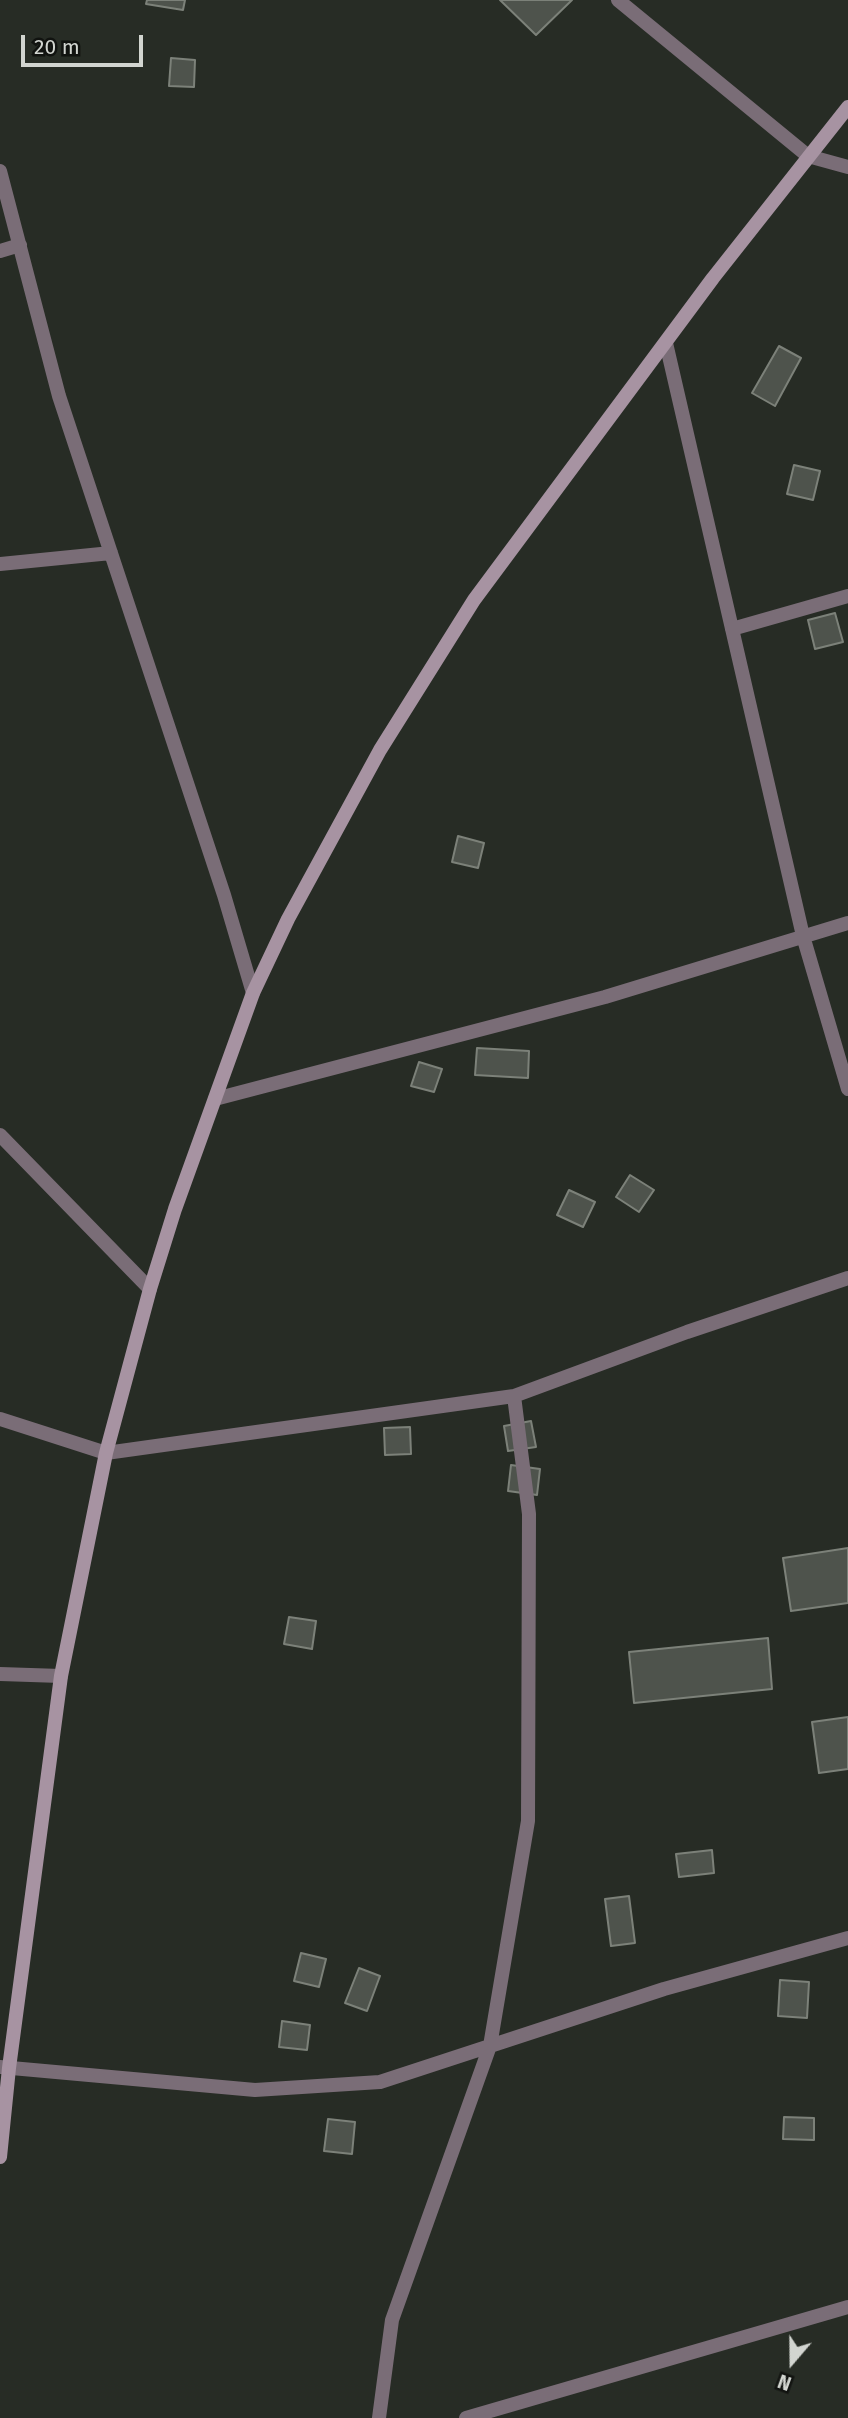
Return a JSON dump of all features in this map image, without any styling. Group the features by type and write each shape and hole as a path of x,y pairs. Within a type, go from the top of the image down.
{"main road":[{"path":"0,2157 5,2068 61,1676 106,1453 150,1289 175,1209 253,993 288,919 380,750 474,600 666,343 848,107"}],"street":[{"path":"618,0 808,156 848,167"},
{"path":"0,171 59,396 224,895 253,993"},
{"path":"0,251 20,245"},
{"path":"666,343 803,936 848,1089"},
{"path":"0,564 111,553"},
{"path":"732,629 848,596"},
{"path":"215,1098 605,997 848,923"},
{"path":"0,1135 150,1289"},
{"path":"0,1419 106,1453 514,1396 687,1332 848,1278"},
{"path":"379,2418 391,2320 490,2046 528,1821 529,1514 514,1396"},
{"path":"0,1674 61,1676"},
{"path":"5,2068 255,2090 380,2082 664,1989 848,1938"},
{"path":"466,2418 848,2307"}],"building":[{"path":"147,0 185,0 183,10 146,4"},
{"path":"500,0 572,0 536,35"},
{"path":"171,58 195,60 194,87 169,86"},
{"path":"779,346 801,358 775,406 752,393"},
{"path":"794,465 820,471 813,500 787,494"},
{"path":"835,613 843,642 815,649 808,620"},
{"path":"458,836 484,843 478,868 452,862"},
{"path":"477,1048 529,1051 528,1078 475,1075"},
{"path":"419,1062 442,1069 434,1092 411,1086"},
{"path":"630,1175 654,1190 639,1212 616,1197"},
{"path":"569,1190 595,1202 583,1227 557,1215"},
{"path":"531,1421 536,1447 508,1451 504,1426"},
{"path":"410,1427 411,1454 385,1455 384,1428"},
{"path":"511,1465 540,1469 537,1495 508,1491"},
{"path":"848,1548 848,1603 791,1611 783,1558"},
{"path":"289,1617 316,1621 312,1649 284,1644"},
{"path":"768,1638 772,1689 634,1703 629,1652"},
{"path":"848,1717 848,1769 819,1773 812,1722"},
{"path":"712,1850 714,1873 679,1877 676,1854"},
{"path":"629,1896 635,1943 611,1946 605,1899"},
{"path":"301,1953 326,1959 319,1987 294,1981"},
{"path":"359,1968 380,1976 367,2011 345,2003"},
{"path":"780,1980 809,1982 807,2018 778,2016"},
{"path":"282,2021 310,2025 307,2050 279,2047"},
{"path":"784,2117 814,2118 814,2140 783,2139"},
{"path":"328,2119 355,2122 352,2154 324,2151"}]}
